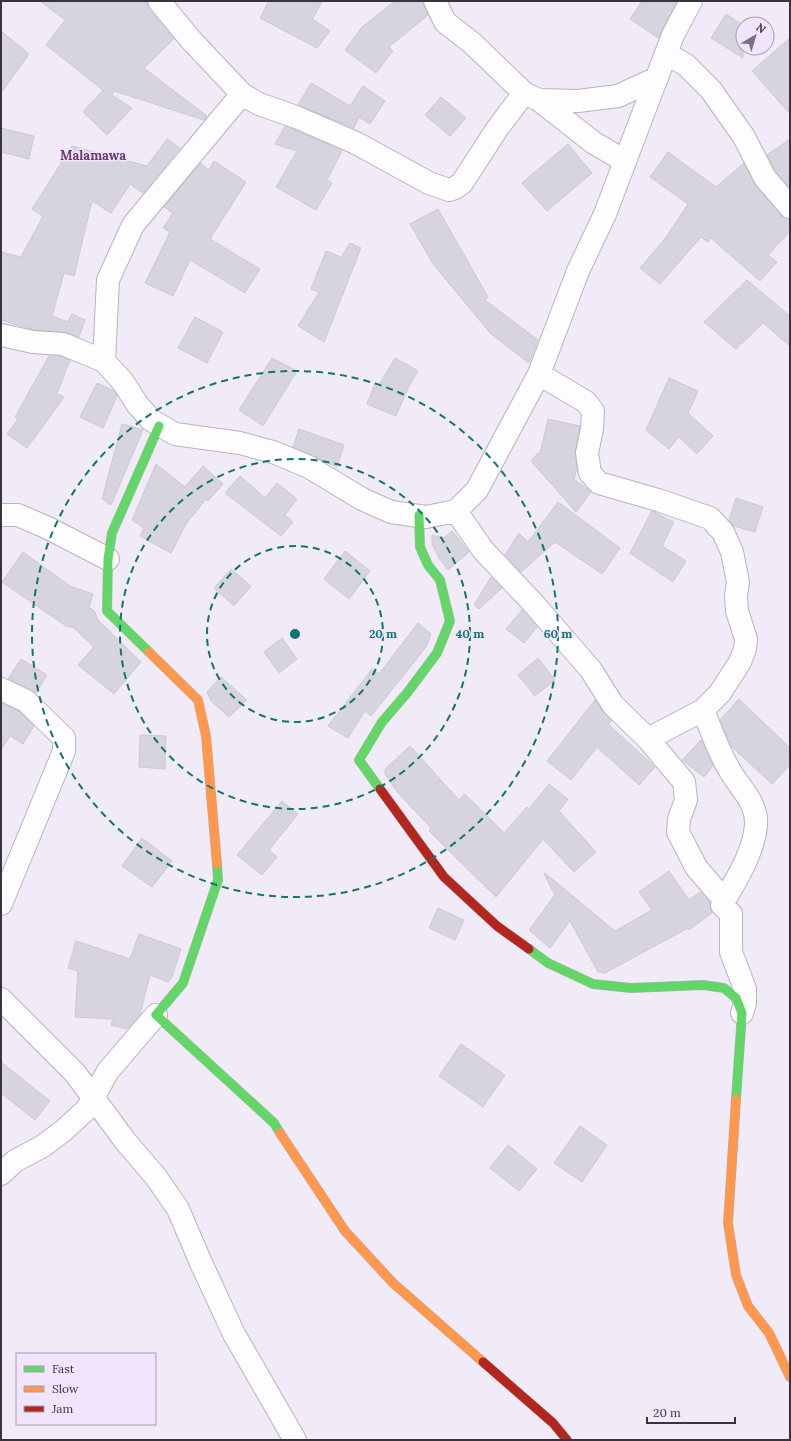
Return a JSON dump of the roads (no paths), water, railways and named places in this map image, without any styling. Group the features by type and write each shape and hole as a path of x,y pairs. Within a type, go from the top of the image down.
{"street":[{"path":"159,1 191,40 242,94 259,104 296,117 356,144 429,183 449,190 462,183 497,129 532,97 578,101 618,96 657,78"},
{"path":"435,1 445,22 472,43 532,97 594,143 625,161"},
{"path":"1,335 33,342 63,344 104,361 123,382 137,404 151,420 174,434 240,442 273,452 309,467 362,499 391,512 426,517 456,511 477,490 539,374 578,271 605,214 673,35 691,1"},
{"path":"666,53 686,65 711,90 744,137 765,178 790,207"},
{"path":"104,361 108,280 133,225 242,94"},
{"path":"539,374 586,402 593,411 588,453 590,473 599,483 658,500 710,518 723,532 732,552 737,569 737,611 745,632 745,649 740,662 720,693 703,710 648,740"},
{"path":"1,1174 15,1161 43,1146 63,1131 87,1109 108,1071 183,983 218,880 206,736 198,700 107,611 108,559 112,533 159,426"},
{"path":"456,511 483,550 533,603 591,670 614,706 648,740 684,782 686,800 679,819 678,832 683,845 696,867 724,900 722,906"},
{"path":"1,515 18,515 48,528 108,559"},
{"path":"419,516 420,547 428,564 440,580 450,621 437,653 382,722 359,760 444,877 497,926 548,963 593,984 631,988 703,985 724,988 736,998 742,1013"},
{"path":"1,689 26,701 64,738 64,751 1,904"},
{"path":"703,710 729,771 745,791 754,809 756,826 749,853 722,906"},
{"path":"722,906 732,914 731,952 745,989 745,1003 742,1013 728,1223 736,1276 748,1306 769,1333 790,1377"},
{"path":"1,999 75,1073 94,1096 126,1142 156,1177 178,1209 200,1263 234,1334 295,1440"},
{"path":"156,1015 274,1123 345,1231 393,1283 553,1423 567,1440"}],"district":[{"name":"Malamawa","path":"93,155"}]}
